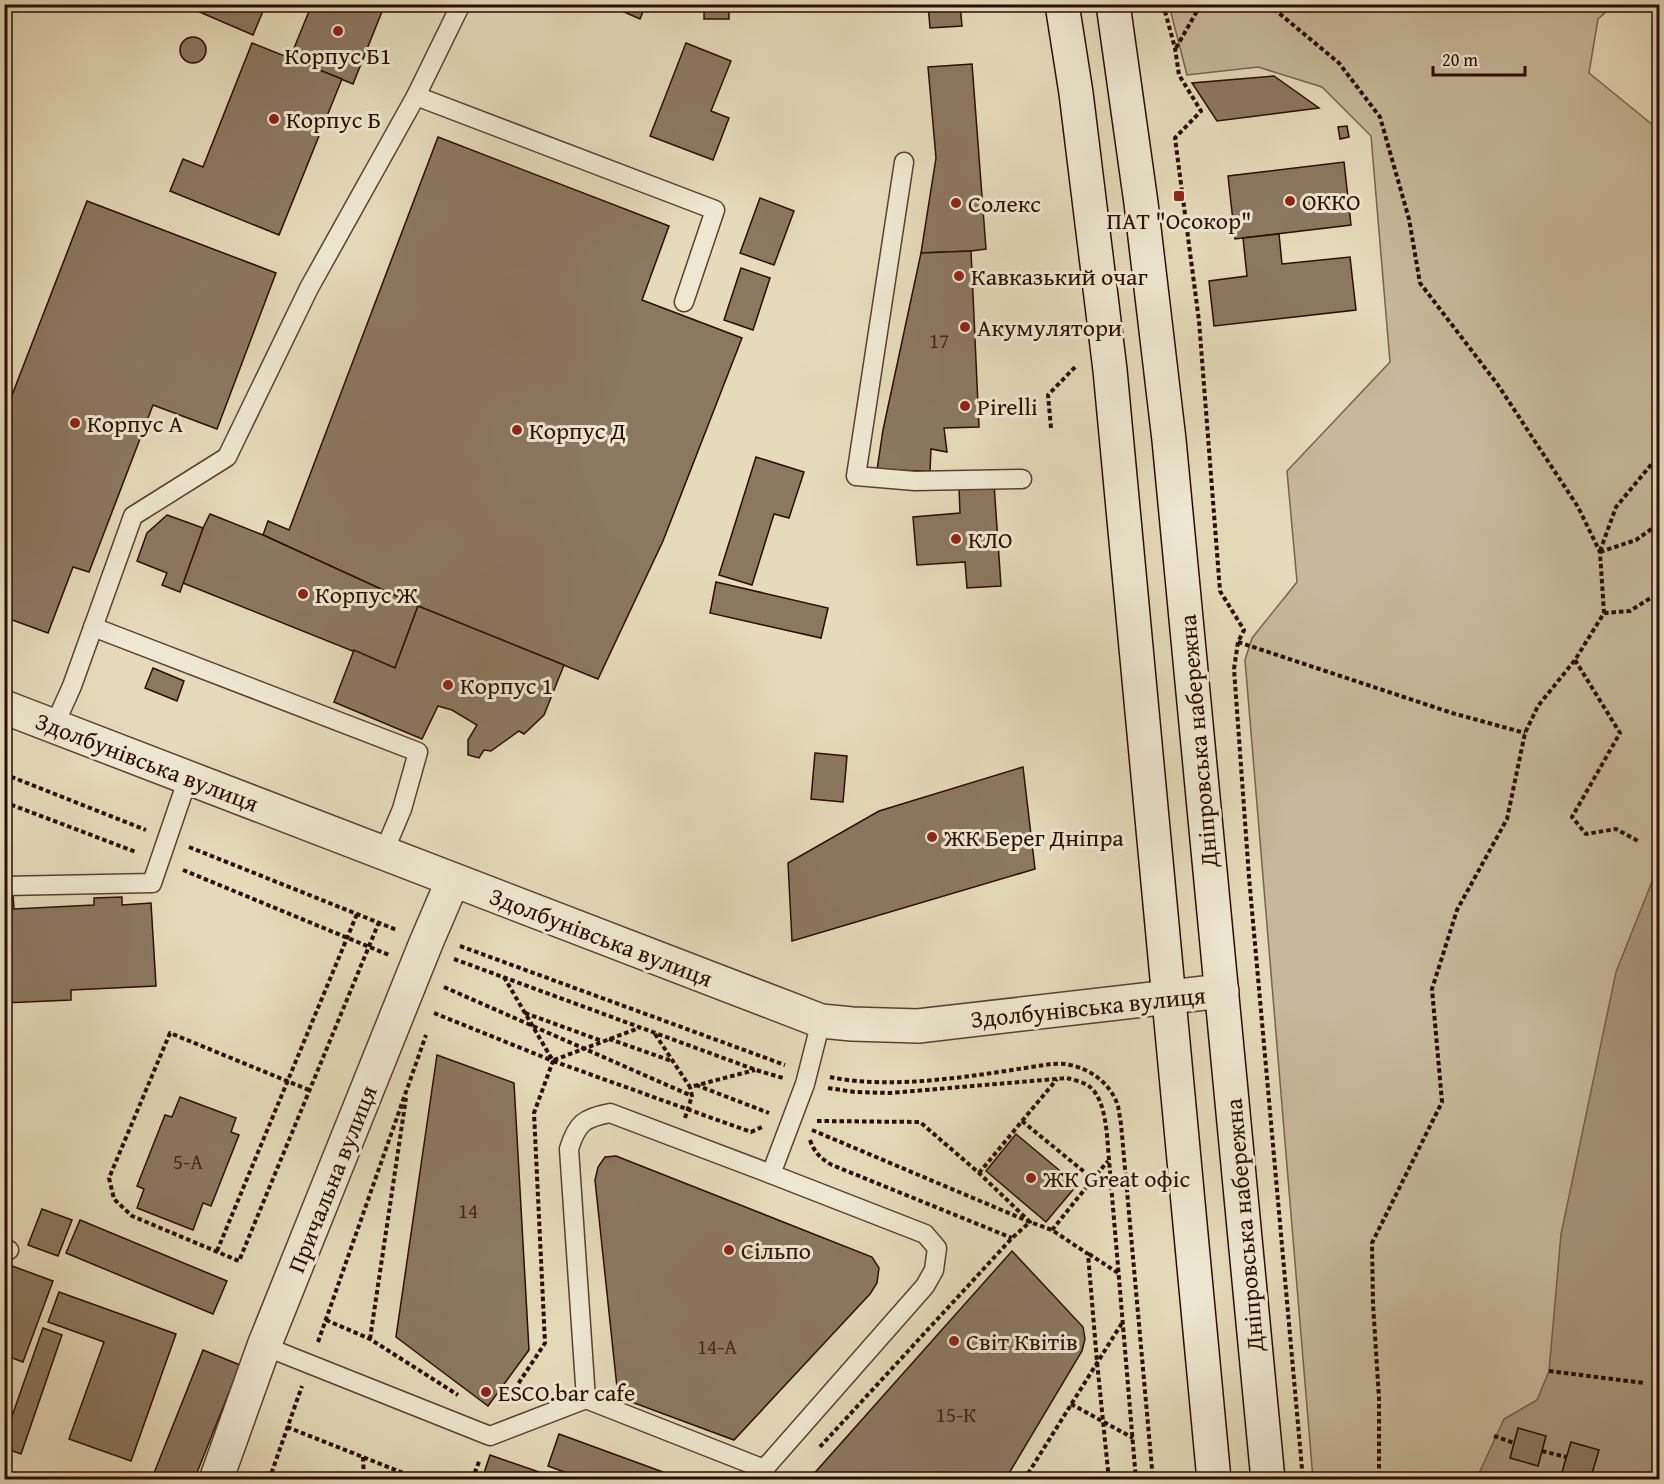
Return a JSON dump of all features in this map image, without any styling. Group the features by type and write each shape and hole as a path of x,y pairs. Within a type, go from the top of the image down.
{"main road":[{"path":"1062,4 1109,360 1214,1479"},
{"name":"Дніпровська набережна","path":"1113,4 1141,203 1169,440 1268,1479"},
{"name":"Здолбунівська вулиця","path":"4,707 821,1021 918,1026 1222,992"},
{"name":"Причальна вулиця","path":"216,1479 264,1346 437,959 453,880"}],"lane":[{"path":"54,726 72,686 133,516 227,456 309,288 416,96 461,4"},
{"path":"416,96 715,210 684,302"},
{"path":"904,162 856,476 915,481 1022,478"},
{"path":"93,627 417,752 402,809 383,854"},
{"path":"4,886 152,883 188,778"},
{"path":"771,1174 806,1078 821,1021"},
{"path":"264,1346 490,1436 586,1399 766,1474 925,1286 934,1270 937,1248 925,1234 771,1174 610,1113 593,1116 582,1122 573,1134 569,1149 586,1399"}],"path":[{"path":"1163,4 1175,48 1179,75 1201,111 1175,138 1198,321 1220,591 1244,630 1238,642 1234,669 1249,878 1303,1479"},
{"path":"1175,48 1201,4"},
{"path":"1268,4 1338,63 1380,117 1409,219 1420,283 1498,385 1578,507 1600,552 1604,612 1575,660 1538,706 1525,733 1507,819 1457,910 1432,989 1442,1102 1372,1243 1379,1398 1379,1479"},
{"path":"1051,428 1047,395 1077,366 1076,355"},
{"path":"1600,552 1616,507 1659,454"},
{"path":"1600,552 1636,540 1659,523"},
{"path":"1604,612 1630,611 1659,592"},
{"path":"1238,642 1452,714 1525,733"},
{"path":"1575,660 1620,733 1572,817 1586,834 1616,829 1640,842"},
{"path":"4,774 379,922 450,968"},
{"path":"4,802 160,860 368,946 437,959 503,976 640,1028 786,1079 783,1088"},
{"path":"217,1251 357,914"},
{"path":"309,1090 170,1033 109,1178 114,1199 132,1216 239,1261 379,922"},
{"path":"437,959 454,944 806,1078 855,1092 890,1093 1057,1078 1067,1078 1089,1086 1097,1095 1104,1117 1136,1479"},
{"path":"437,959 444,987 440,995"},
{"path":"503,976 553,1061"},
{"path":"444,987 692,1096"},
{"path":"430,1023 437,1004"},
{"path":"434,1013 553,1061 751,1132 767,1122 775,1105"},
{"path":"525,1013 603,1042"},
{"path":"499,1412 545,1343 534,1113 553,1061 640,1028"},
{"path":"653,1032 690,1086 692,1096 677,1138"},
{"path":"268,1479 426,1034"},
{"path":"609,1039 673,1061"},
{"path":"806,1078 882,1082 934,1079 1051,1064 1068,1064 1097,1077 1110,1090 1117,1104 1121,1124 1153,1479"},
{"path":"690,1086 756,1070"},
{"path":"979,1173 1057,1078"},
{"path":"696,1085 771,1114"},
{"path":"370,1339 408,1088"},
{"path":"1012,1239 832,1166 821,1159 812,1147 811,1121 920,1122 979,1173 1030,1222"},
{"path":"1022,1121 1093,1179"},
{"path":"810,1129 1052,1230 1118,1273"},
{"path":"1052,1230 1109,1160"},
{"path":"812,1456 1030,1222"},
{"path":"1088,1254 1109,1479"},
{"path":"326,1320 370,1339 464,1398"},
{"path":"1024,1479 1122,1322"},
{"path":"1549,1371 1644,1383"},
{"path":"1071,1404 1133,1438"},
{"path":"287,1427 421,1479"},
{"path":"1494,1436 1514,1443"},
{"path":"1542,1451 1566,1457"},
{"path":"363,1457 364,1479"},
{"path":"400,1472 401,1479"}],"shaded area":[{"path":"1169,5 1614,5 1598,19 1589,73 1659,130 1660,1361 1620,1479 1313,1479 1245,660 1252,638 1297,582 1287,471 1390,362 1371,136 1322,87 1258,67 1187,75"},
{"path":"1659,864 1659,1479 1476,1480 1504,1419 1537,1400 1549,1371 1561,1234 1616,972"}],"building":[{"path":"181,4 266,4 253,35"},
{"name":"Корпус Б1","path":"312,4 385,4 353,84 290,58"},
{"path":"606,4 646,4 640,19"},
{"path":"704,4 729,4 729,19 704,19"},
{"path":"928,4 960,4 962,26 930,28"},
{"path":"193,37 202,41 206,50 202,59 193,63 184,59 180,50 184,41"},
{"name":"Корпус Б","path":"252,43 342,79 279,235 170,191 183,159 203,167"},
{"path":"686,43 731,61 711,111 729,118 713,160 650,136"},
{"name":"Солекс","path":"972,64 986,249 921,253 936,158 928,67"},
{"path":"1274,76 1319,108 1217,121 1192,83"},
{"path":"1347,126 1349,137 1340,139 1338,127"},
{"name":"Корпус Д","path":"438,137 669,226 642,300 742,338 663,541 598,679 418,606 263,535 268,521 289,530"},
{"name":"ОККО","path":"1344,162 1351,225 1235,239 1228,176"},
{"path":"760,198 794,211 774,265 740,253"},
{"name":"Корпус А","path":"87,201 276,273 217,429 153,405 89,572 73,567 48,633 4,617 4,416"},
{"path":"1279,234 1282,264 1350,257 1356,310 1214,326 1209,281 1247,276 1243,238"},
{"path":"971,251 979,427 944,428 947,452 931,449 930,471 877,470 883,430 921,253"},
{"path":"741,268 770,278 753,330 724,320"},
{"path":"756,457 804,472 789,518 774,514 752,585 719,575"},
{"name":"КЛО","path":"994,484 1001,586 967,588 965,562 917,565 913,517 960,513 959,487"},
{"name":"Корпус Ж","path":"210,514 263,535 418,606 395,668 183,583"},
{"path":"167,515 203,528 180,592 162,585 167,573 137,561 147,533"},
{"path":"716,582 828,608 821,638 710,613"},
{"name":"Корпус 1","path":"418,606 564,665 544,715 524,734 519,731 491,751 484,750 479,758 468,755 468,740 477,725 452,710 438,706 422,739 334,702 354,650 395,668"},
{"path":"153,668 184,681 177,701 145,688"},
{"path":"815,753 847,756 843,802 811,799"},
{"name":"ЖК Берег Дніпра","path":"1023,767 1035,869 792,941 788,863 879,811"},
{"path":"13,896 14,909 94,905 94,898 122,897 122,905 151,903 156,986 71,990 71,1000 4,1003 4,897"},
{"path":"437,1055 514,1083 529,1350 488,1406 396,1337"},
{"path":"180,1097 236,1118 231,1132 239,1135 211,1206 203,1203 193,1230 137,1208 144,1189 137,1186 165,1115 172,1117"},
{"name":"ЖК Great офіс","path":"1016,1134 1077,1185 1046,1222 986,1171"},
{"path":"616,1156 872,1257 879,1268 877,1283 870,1294 734,1440 618,1397 595,1180 598,1167 605,1157"},
{"path":"42,1209 72,1220 58,1256 28,1245"},
{"path":"80,1220 227,1281 213,1314 66,1253"},
{"path":"1012,1251 1083,1327 1085,1339 1082,1351 1005,1480 812,1480 811,1477"},
{"path":"4,1263 53,1281 23,1362 4,1355"},
{"path":"59,1292 176,1334 131,1461 69,1439 104,1342 48,1322"},
{"path":"43,1328 62,1335 21,1454 4,1448 4,1439"},
{"path":"203,1350 240,1365 194,1480 169,1480 154,1473"},
{"path":"1518,1428 1546,1436 1538,1466 1510,1458"},
{"path":"559,1434 663,1472 661,1480 586,1480 548,1466"},
{"path":"1571,1442 1599,1450 1590,1480 1562,1472"},
{"path":"490,1455 542,1473 540,1480 482,1479"}],"place":[{"name":"Корпус Б1","path":"338,31"},
{"name":"Корпус Б","path":"274,119"},
{"name":"ПАТ \"Осокор\"","path":"1179,196"},
{"name":"ОККО","path":"1290,201"},
{"name":"Солекс","path":"956,203"},
{"name":"Кавказький очаг","path":"959,276"},
{"name":"Акумулятори","path":"965,327"},
{"name":"Pirelli","path":"965,406"},
{"name":"Корпус А","path":"75,423"},
{"name":"Корпус Д","path":"517,430"},
{"name":"КЛО","path":"956,539"},
{"name":"Корпус Ж","path":"303,594"},
{"name":"Корпус 1","path":"448,685"},
{"name":"ЖК Берег Дніпра","path":"932,837"},
{"name":"ЖК Great офіс","path":"1031,1178"},
{"name":"Сільпо","path":"729,1250"},
{"name":"Світ Квітів","path":"954,1341"},
{"name":"ESCO.bar cafe","path":"486,1392"}]}
